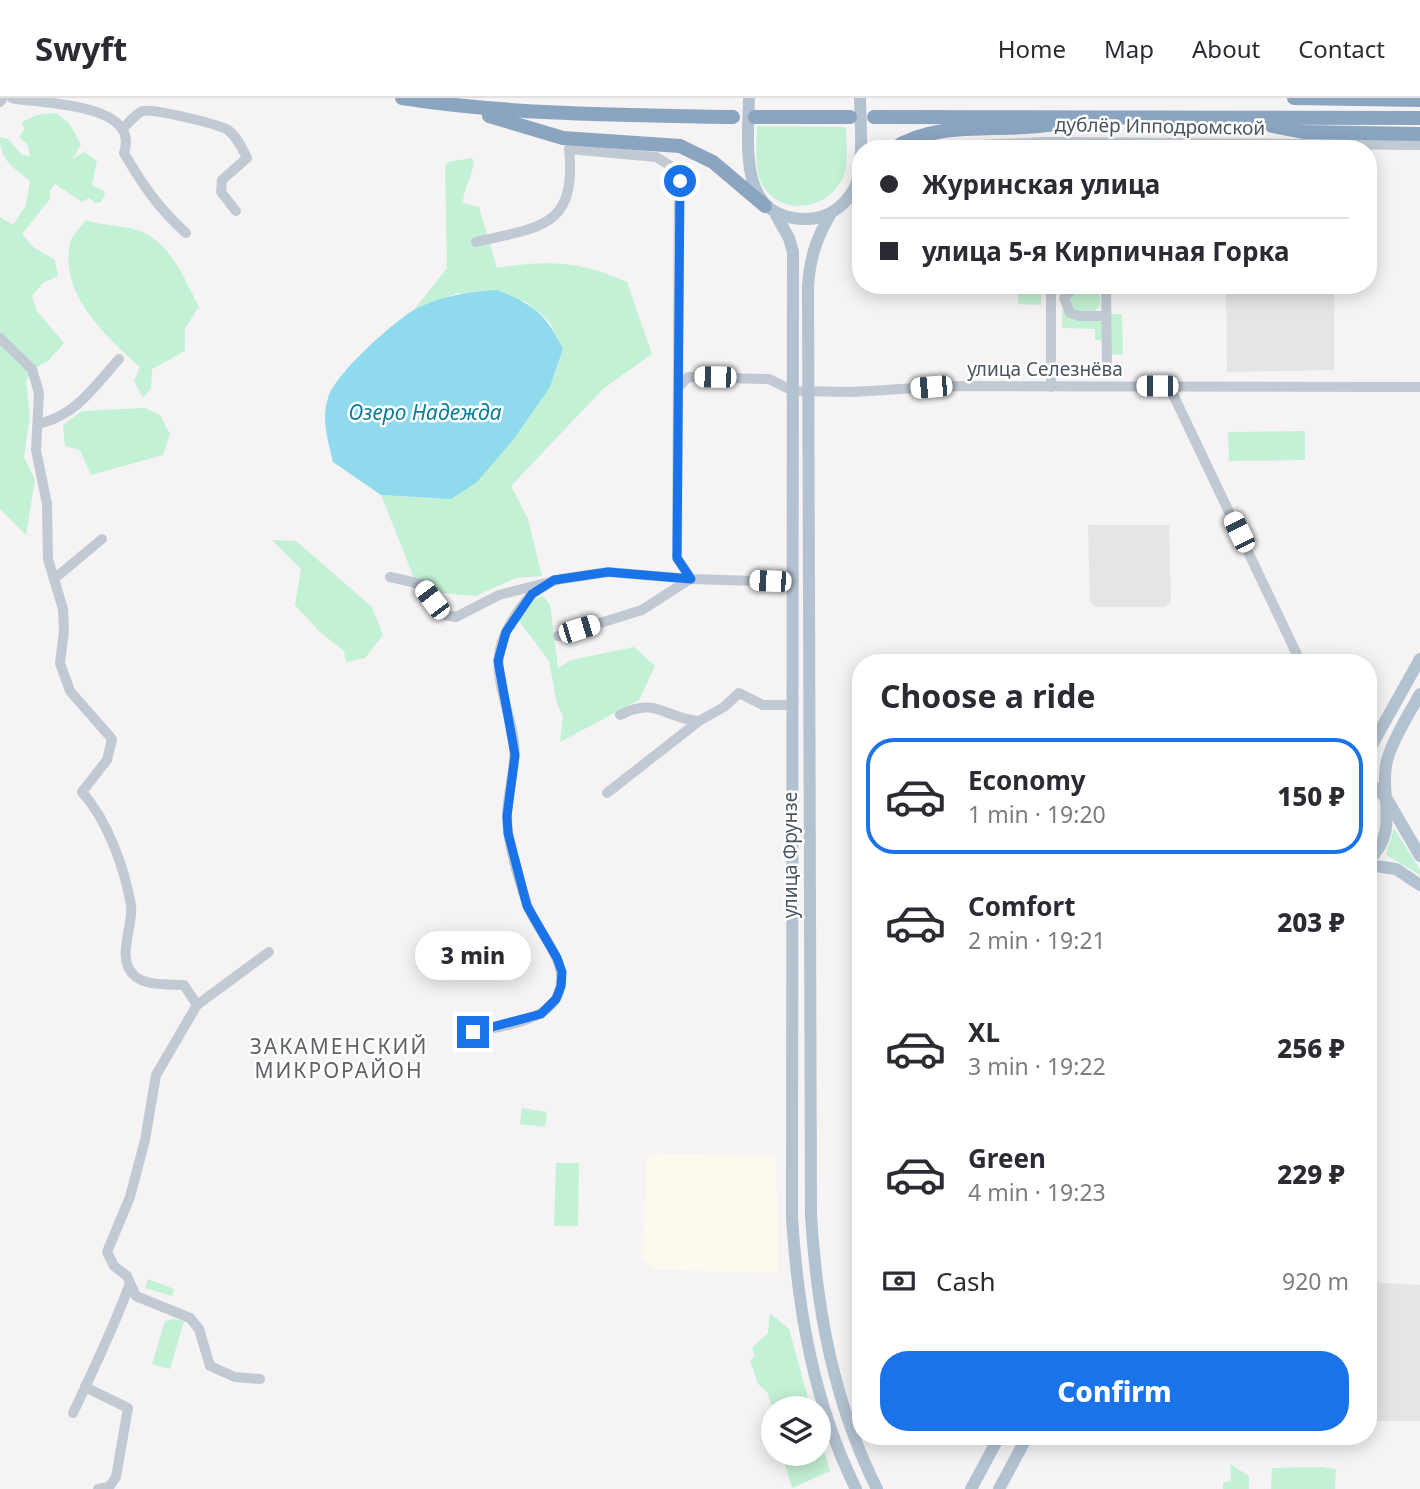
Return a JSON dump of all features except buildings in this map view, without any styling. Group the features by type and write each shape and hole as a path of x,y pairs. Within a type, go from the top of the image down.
{"highway":[{"path":"402,98 461,108 596,116 733,117"},
{"path":"1294,98 1420,100"},
{"path":"461,108 563,138 680,146 713,162 770,211"},
{"path":"755,117 850,117"},
{"path":"874,117 1239,120 1420,118"},
{"path":"906,140 945,131 1029,129 1078,117"},
{"path":"1239,120 1303,131 1420,134"}],"main road":[{"name":"улица Фрунзе","path":"749,98 748,160 754,185 789,238 793,252 791,1001 792,1218 797,1292 822,1406 856,1489"},
{"path":"860,98 860,140"},
{"name":"улица Фрунзе","path":"852,191 830,215 817,237 810,258 809,920 810,1216 816,1290 839,1399 852,1437"},
{"path":"770,211 815,219 830,215"},
{"path":"1377,736 1420,659"},
{"path":"1377,849 1383,840 1388,817 1384,774 1388,756 1420,694"},
{"path":"1377,790 1387,799 1420,856"},
{"path":"1377,864 1396,869 1420,885"},
{"path":"791,920 809,920"},
{"path":"791,1001 809,1000"},
{"name":"улица Фрунзе","path":"855,1445 877,1489"},
{"path":"971,1489 995,1445"},
{"path":"999,1489 1023,1445"}],"street":[{"path":"12,98 97,112 122,129 127,145 124,153 143,186 164,213 186,233"},
{"path":"122,129 141,112 148,110 177,113 188,120 225,128 234,135 247,158 222,180 220,192 236,211"},
{"name":"дублёр Ипподромской","path":"1377,145 1420,145"},
{"path":"476,242 548,224 568,196 571,175 569,149 656,157 679,171 677,558 691,579"},
{"path":"1051,294 1051,387"},
{"path":"1067,294 1064,298 1070,313 1080,316 1106,316"},
{"path":"1106,294 1107,370"},
{"path":"0,338 32,369 39,393 36,450 47,504 48,559 63,609 60,663 70,691 112,739 107,760 82,792 97,808 109,836 131,906 131,926 124,953 134,976 148,983 184,985 197,1005"},
{"path":"38,424 60,418 119,359"},
{"name":"улица Селезнёва","path":"678,388 688,377 769,379 793,390 810,391 895,391 948,386 1420,387"},
{"path":"1169,386 1297,654"},
{"path":"54,579 102,539"},
{"path":"390,577 421,584 444,615 456,617 499,595 554,580 608,572 691,579 793,582"},
{"path":"558,636 642,610 691,579"},
{"path":"473,1032 541,1014 556,999 561,986 562,972 557,958 527,906 508,833 507,816 515,755 498,661 506,632 532,594 554,580"},
{"path":"607,793 699,720 724,707 739,693 763,705 793,705"},
{"path":"620,715 635,707 648,707 663,709 686,720 699,720"},
{"path":"260,1379 235,1377 211,1366 195,1324 179,1312 142,1301 114,1266 107,1252 130,1197 145,1140 156,1075 197,1005 269,952"},
{"path":"73,1413 99,1352 113,1332 130,1283"},
{"path":"85,1387 128,1408 116,1476 108,1487 98,1489"}],"shaded area":[{"path":"1226,294 1334,294 1334,370 1227,372"},
{"path":"1088,525 1169,525 1171,602 1164,607 1095,607 1090,602"},
{"path":"650,1153 776,1157 779,1273 658,1270 643,1260 646,1167"},
{"path":"1377,1282 1420,1285 1420,1421 1377,1421"}],"green space":[{"path":"56,113 69,123 81,145 72,159 84,152 97,161 92,185 104,191 105,195 101,202 96,203 89,198 82,202 55,184 50,190 50,199 22,234 33,247 55,260 58,276 43,283 32,296 37,311 64,343 47,362 32,369 26,382 30,416 24,457 35,480 26,535 0,509 0,217 13,225 26,205 30,181 5,158 0,137 8,139 22,155 30,156 28,145 19,137 24,130 22,122 37,115"},
{"path":"757,126 846,127 846,164 844,175 837,187 816,203 803,206 778,201 768,192 758,173"},
{"path":"472,158 473,167 463,203 479,207 497,268 563,264 594,270 627,282 652,354 603,389 511,486 528,519 542,576 516,578 475,596 442,593 414,578 381,495 451,499 476,483 550,387 563,350 549,321 525,301 457,293 413,311 447,268 445,165 448,162"},
{"path":"86,220 133,229 151,237 176,263 199,307 185,328 185,351 152,369 151,388 143,398 134,381 140,367 113,342 88,313 72,280 68,262 70,243"},
{"path":"1018,294 1041,294 1041,305 1018,304"},
{"path":"1068,294 1098,294 1100,297 1100,306 1094,312 1071,311"},
{"path":"1062,309 1105,318 1105,340 1095,340 1095,329 1062,328"},
{"path":"1109,314 1122,314 1123,354 1110,355"},
{"path":"145,408 160,415 170,434 163,455 91,475 80,450 65,446 63,425 82,411"},
{"path":"1305,431 1305,460 1229,461 1228,432"},
{"path":"272,540 296,541 372,607 383,635 365,658 346,662 344,651 320,632 295,605 301,569"},
{"path":"543,596 550,605 558,668 571,660 634,647 655,666 639,700 560,742 563,716 557,704 549,661 519,621 534,600"},
{"path":"1394,828 1420,870 1420,875 1386,855"},
{"path":"522,1108 547,1112 545,1127 520,1124"},
{"path":"556,1163 579,1163 578,1226 554,1226"},
{"path":"148,1279 174,1289 172,1296 145,1288"},
{"path":"770,1313 789,1329 807,1396 768,1396 758,1384 750,1360 755,1357 752,1348 768,1333"},
{"path":"165,1321 184,1321 170,1369 152,1364"},
{"path":"1230,1464 1249,1476 1249,1489 1223,1489 1223,1483 1231,1481"},
{"path":"786,1466 828,1466 830,1471 792,1488"},
{"path":"1272,1468 1336,1469 1335,1489 1271,1489"}],"water":[{"name":"Озеро Надежда","path":"497,290 520,300 537,312 551,327 563,349 550,387 513,440 476,483 451,499 381,495 333,462 326,430 326,406 333,388 352,363 379,337 414,310 454,295"}],"district":[{"name":"ЗАКАМЕНСКИЙ МИКРОРАЙОН","path":"339,1059"}],"route":[{"path":"473,1032 541,1014 556,999 561,986 562,972 557,958 527,906 508,833 508,803 515,755 498,661 506,632 532,594 554,580 608,572 691,579 677,558 680,181"}]}
